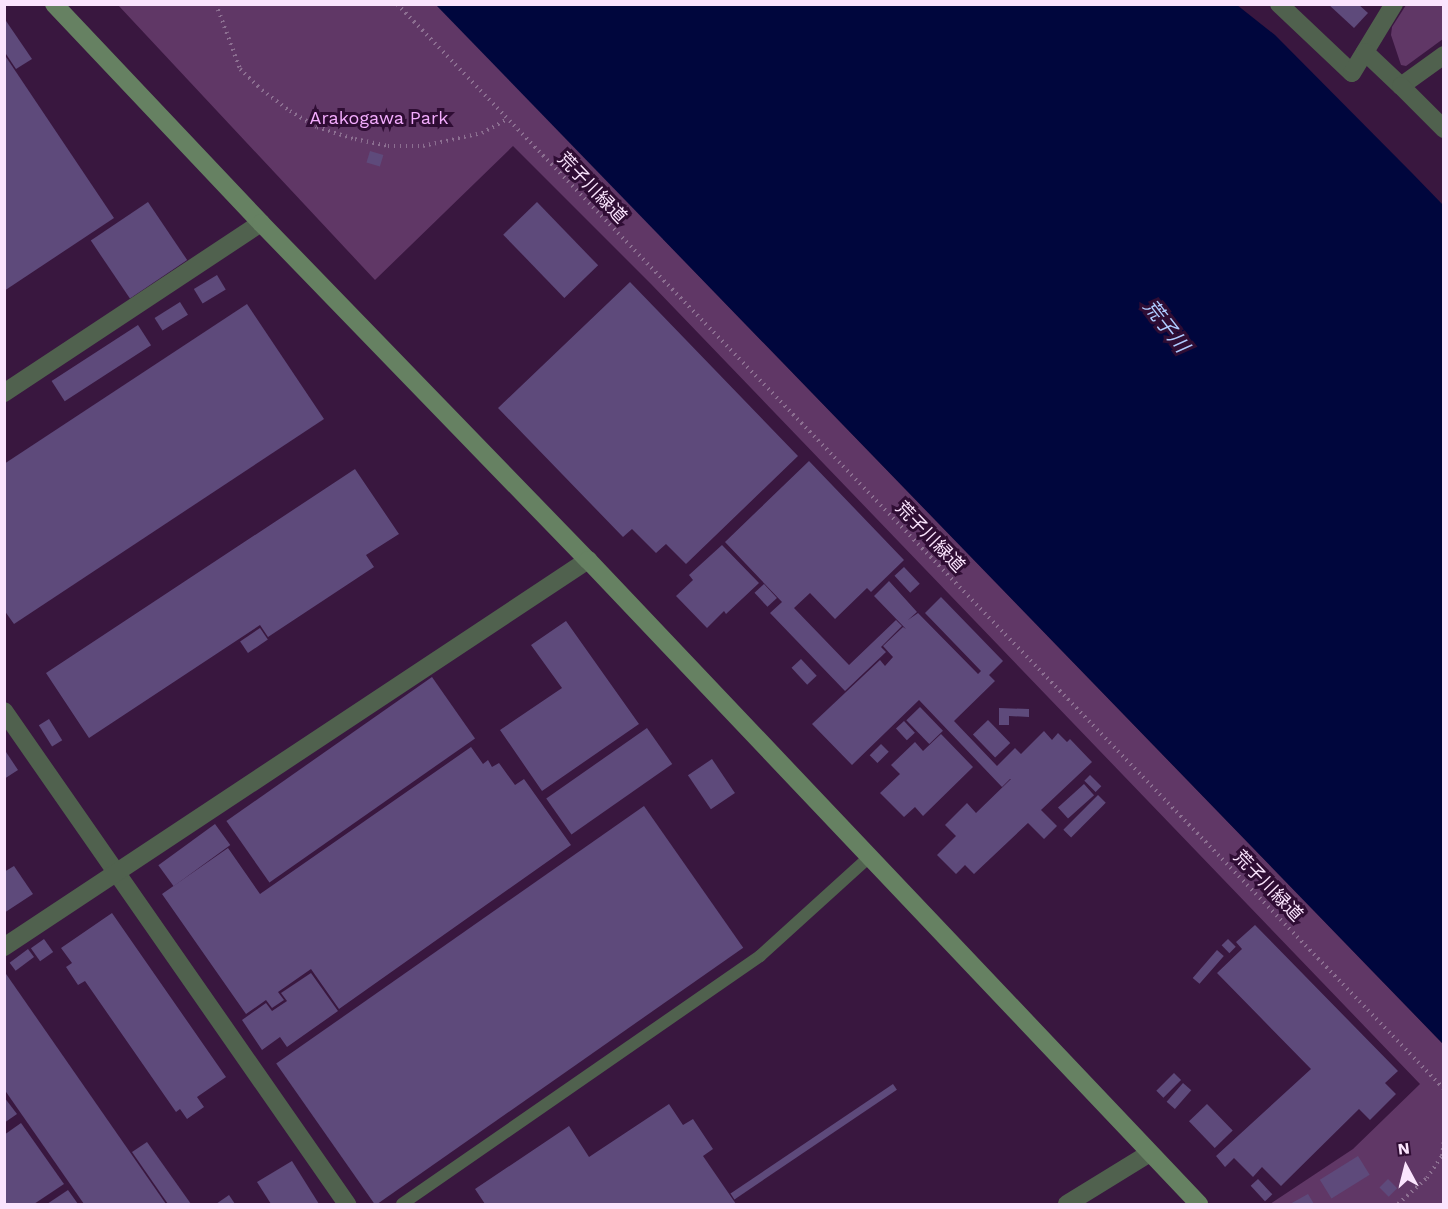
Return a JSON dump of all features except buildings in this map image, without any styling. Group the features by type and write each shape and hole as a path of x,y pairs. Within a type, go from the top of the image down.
{"street":[{"path":"54,4 261,223 588,560 1199,1204"},
{"path":"1279,4 1352,73 1394,4"},
{"path":"1365,52 1443,129"},
{"path":"1401,86 1443,55"},
{"path":"4,393 261,223"},
{"path":"4,947 588,560"},
{"path":"4,711 347,1204"},
{"path":"1067,1204 1150,1153"}],"lane":[{"path":"402,1204 760,956 869,857"}],"path":[{"path":"216,4 240,69 280,104 317,126 355,140 388,146 423,146 482,133 507,119"},
{"name":"荒子川緑道","path":"397,4 1443,1089"},
{"path":"1398,1204 1427,1178 1442,1156 1443,1140"}],"green space":[{"name":"Arakogawa Park","path":"118,5 727,5 663,239 1443,1044 1443,1204 1270,1204 1353,1149 1420,1084 651,284 513,146 375,280"},
{"path":"1406,5 1444,5 1443,39 1406,66 1401,65 1391,35 1392,27"}],"water":[{"name":"荒子川","path":"436,5 1237,5 1275,35 1444,206 1443,1044"}]}
